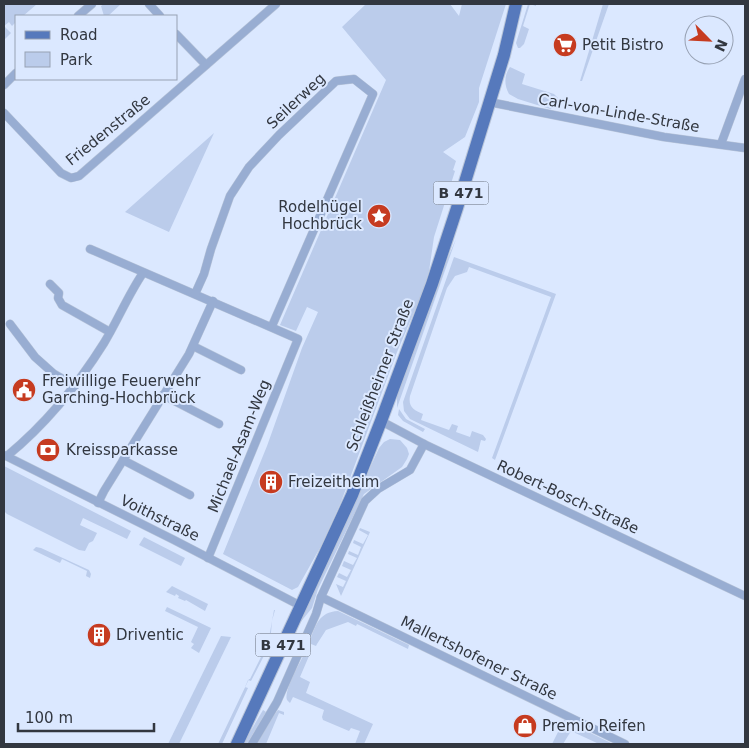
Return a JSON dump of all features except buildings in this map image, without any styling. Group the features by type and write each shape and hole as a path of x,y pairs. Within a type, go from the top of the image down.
{"main road":[{"name":"Schleißheimer Straße","path":"237,744 352,495 381,421 432,284 489,102 516,4"}],"street":[{"path":"79,15 92,4"},
{"path":"149,4 159,15"},
{"name":"Friedenstraße","path":"4,113 61,173 71,178 79,176 206,66 266,7 276,4"},
{"path":"178,36 206,66"},
{"path":"4,85 15,75"},
{"name":"Seilerweg","path":"195,294 204,274 230,196 249,167 279,135 336,81 354,79 374,94 272,326"},
{"path":"721,144 745,79"},
{"name":"Carl-von-Linde-Straße","path":"489,102 664,137 745,148"},
{"path":"90,249 272,326"},
{"path":"5,455 40,426 65,400 110,332 143,273"},
{"path":"50,284 59,293 58,298 62,305 110,332"},
{"path":"98,503 193,346 213,301"},
{"path":"10,324 35,357 54,374 75,386"},
{"name":"Michael-Asam-Weg","path":"208,558 298,339 272,326"},
{"path":"193,346 241,370"},
{"path":"163,395 219,424"},
{"name":"Robert-Bosch-Straße","path":"381,421 424,444 745,596"},
{"path":"252,744 276,702 365,501 378,489 410,470 424,444"},
{"name":"Voithstraße","path":"5,455 301,606"},
{"path":"123,460 190,495"},
{"name":"Mallertshofener Straße","path":"321,597 625,744"}],"green space":[{"path":"4,4 37,4 24,15 15,15 15,23 12,26 9,22 4,26"},
{"path":"104,4 121,4 109,15 104,15 101,6"},
{"path":"366,4 450,4 459,16 462,4 506,4 479,88 479,102 465,137 443,152 456,161 453,170 455,171 434,237 429,271 421,296 397,352 341,502 321,546 298,587 292,590 223,554 267,446 302,348 318,312 307,307 296,331 280,325 386,80 342,27"},
{"path":"528,4 530,4 523,26 529,29 524,44 518,48 516,43"},
{"path":"603,4 609,4 582,81 580,81"},
{"path":"4,26 11,33 4,40"},
{"path":"510,67 525,74 522,84 554,94 558,98 555,107 550,109 518,99 509,94 505,80"},
{"path":"214,133 169,232 125,212"},
{"path":"456,239 397,408 397,394"},
{"path":"454,257 556,294 495,460 492,458 551,297 469,267 467,272 455,276 447,288 410,396 410,403 414,409 423,414 421,420 449,430 452,424 458,426 456,432 470,437 472,431 483,435 486,439 485,441 481,440 478,452 410,419 404,411 403,402"},
{"path":"399,409 406,419 425,429 423,432 403,421 398,415"},
{"path":"390,439 400,440 407,448 409,454 407,459 402,467 364,494 318,589 312,608 299,624 379,448"},
{"path":"4,466 131,531 127,539 83,518 80,525 97,533 85,551 79,550 7,514 4,511"},
{"path":"360,528 370,532 341,596 336,584 343,587 346,581 337,577 339,573 347,577 351,570 342,566 344,561 353,565 357,558 348,554 349,551 358,555 361,547 353,543 354,540 363,544 368,535 359,530"},
{"path":"144,537 185,558 181,566 139,545"},
{"path":"36,547 89,570 90,578 86,576 87,571 62,559 60,563 33,550"},
{"path":"172,586 208,604 205,611 186,600 178,598 179,596 176,594 175,596 166,592"},
{"path":"167,607 211,628 199,653 191,648 194,644 191,642 198,627 165,611"},
{"path":"338,611 409,645 408,649 357,624 356,626 348,622 326,630 316,646 311,644 310,640 319,620 326,614"},
{"path":"272,621 270,644 251,681 248,680 268,643"},
{"path":"221,636 231,637 179,744 168,744"},
{"path":"303,656 309,656 300,677 310,682 306,693 373,724 364,744 355,744 360,731 351,728 349,731 323,720 324,710 293,697 290,703 287,700 292,678"},
{"path":"245,687 248,688 222,744 218,744"},
{"path":"263,710 266,712 247,744 243,744"},
{"path":"278,710 284,712 284,715 279,713 266,744 257,744 267,724"},
{"path":"564,720 613,744 599,744 571,731 563,744 552,744"}],"place":[{"name":"Petit Bistro","path":"565,45"},
{"name":"Rodelhügel Hochbrück","path":"379,216"},
{"name":"Freiwillige Feuerwehr Garching-Hochbrück","path":"24,390"},
{"name":"Kreissparkasse","path":"48,450"},
{"name":"Freizeitheim","path":"271,482"},
{"name":"Driventic","path":"99,635"},
{"name":"Premio Reifen","path":"525,726"}]}
